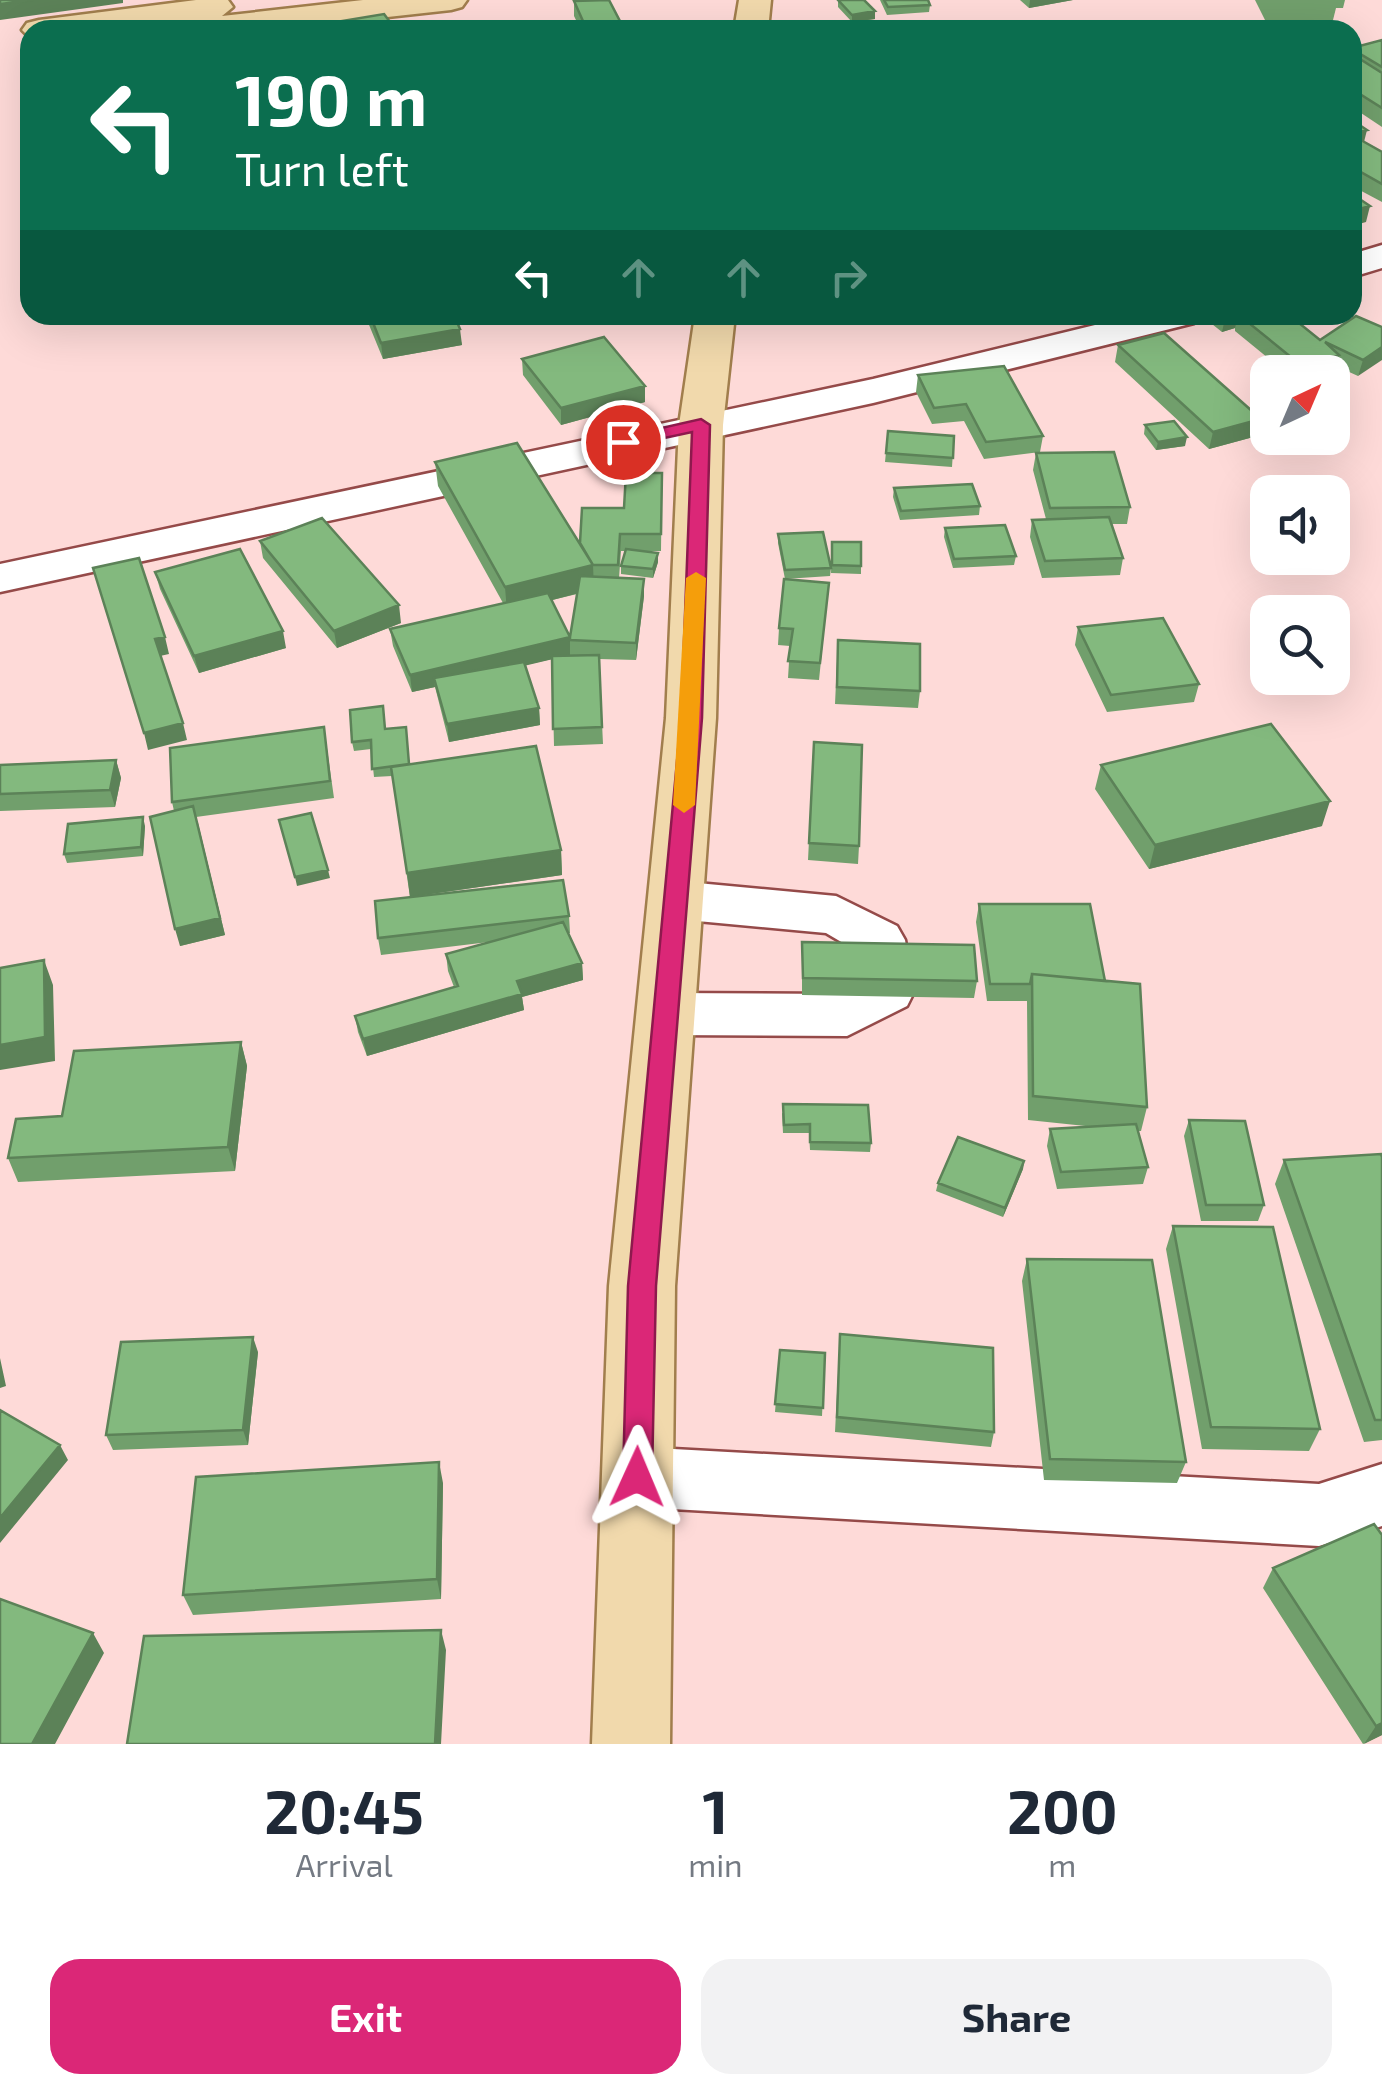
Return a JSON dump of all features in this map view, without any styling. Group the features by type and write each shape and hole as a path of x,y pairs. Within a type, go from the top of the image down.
{"main road":[{"path":"152,20 280,0"},
{"path":"271,20 452,0"},
{"path":"631,1744 642,1286 691,718 701,425 714,325"}],"street":[{"path":"0,578 872,391 1140,325"},
{"path":"666,1014 846,1016 888,992 880,940 836,915 676,900"},
{"path":"637,1477 1319,1515 1382,1494"}],"building":[{"path":"0,0 33,0 0,4"},
{"path":"609,0 619,20 583,20 574,1"},
{"path":"838,0 864,0 875,11 852,15"},
{"path":"884,0 928,0 930,5 888,7"},
{"path":"384,14 388,20 348,20"},
{"path":"1382,40 1382,67 1362,55 1362,45"},
{"path":"1362,60 1382,73 1382,108 1362,95"},
{"path":"1362,141 1382,152 1382,184 1362,173"},
{"path":"1362,319 1382,327 1382,347 1363,360 1325,342 1339,355 1288,355 1251,325 1301,325 1320,340 1342,325 1362,325"},
{"path":"374,325 458,325 460,329 381,343"},
{"path":"1164,333 1250,409 1250,422 1213,432 1118,345"},
{"path":"604,337 645,386 561,408 522,359"},
{"path":"1004,366 1043,436 986,442 966,404 934,408 918,375"},
{"path":"1174,421 1187,437 1158,442 1145,425"},
{"path":"888,431 954,436 953,458 886,453"},
{"path":"517,443 593,565 505,587 435,462"},
{"path":"1114,452 1130,507 1050,508 1036,453"},
{"path":"626,473 662,473 661,534 620,534 618,565 593,565 580,543 582,508 624,508"},
{"path":"972,484 980,506 901,511 894,488"},
{"path":"1109,517 1123,558 1045,561 1032,520"},
{"path":"322,518 399,605 334,631 260,541"},
{"path":"1005,525 1016,556 954,559 945,528"},
{"path":"823,532 831,568 785,570 778,534"},
{"path":"832,542 861,542 861,566 832,565"},
{"path":"240,549 283,631 194,656 155,572"},
{"path":"626,549 658,553 653,569 621,566"},
{"path":"139,558 165,637 155,639 183,723 144,733 93,568"},
{"path":"580,576 644,579 636,643 570,640"},
{"path":"784,579 829,583 820,663 788,661 793,629 779,628"},
{"path":"548,593 570,637 410,675 390,629"},
{"path":"1163,618 1199,684 1111,695 1078,627"},
{"path":"838,640 920,644 920,691 837,687"},
{"path":"599,655 602,727 553,729 552,656"},
{"path":"524,662 539,708 447,724 434,678"},
{"path":"383,706 385,729 406,727 409,764 372,769 371,740 352,742 350,710"},
{"path":"1271,724 1330,801 1155,845 1101,765"},
{"path":"324,727 330,781 172,802 170,748"},
{"path":"814,742 862,745 859,846 809,843"},
{"path":"536,746 561,850 407,873 391,767"},
{"path":"116,760 110,790 0,794 0,765"},
{"path":"193,806 220,918 175,929 150,817"},
{"path":"311,813 328,870 295,877 279,820"},
{"path":"143,817 141,847 64,854 68,824"},
{"path":"563,880 569,916 378,938 375,901"},
{"path":"979,904 1090,904 1105,981 1032,974 1030,984 990,984"},
{"path":"563,922 582,963 517,981 522,994 363,1039 355,1016 458,986 446,954"},
{"path":"802,942 974,945 977,981 803,978"},
{"path":"44,960 45,1037 0,1045 0,968"},
{"path":"1032,974 1140,984 1147,1107 1033,1096"},
{"path":"241,1042 228,1147 8,1158 16,1119 62,1116 74,1051"},
{"path":"783,1104 868,1105 871,1143 810,1142 810,1124 784,1125"},
{"path":"1189,1120 1245,1121 1264,1205 1206,1205"},
{"path":"1136,1124 1148,1167 1061,1172 1050,1129"},
{"path":"958,1137 1024,1161 1005,1208 938,1183"},
{"path":"1381,1154 1382,1420 1375,1420 1284,1160"},
{"path":"1173,1226 1273,1227 1320,1429 1211,1427"},
{"path":"1027,1259 1152,1260 1186,1462 1050,1459"},
{"path":"840,1334 993,1348 994,1432 837,1417"},
{"path":"253,1337 243,1430 106,1435 121,1342"},
{"path":"780,1350 825,1353 823,1408 775,1404"},
{"path":"0,1410 60,1445 0,1518"},
{"path":"439,1462 437,1579 183,1595 196,1477"},
{"path":"1374,1524 1382,1535 1382,1723 1376,1726 1273,1568"},
{"path":"0,1599 93,1633 32,1744 0,1744"},
{"path":"441,1630 435,1744 127,1744 144,1636"}],"slow traffic":[{"path":"684,805 696,578"}],"route":[{"path":"623,442 701,425 691,718 642,1286 637,1477"}]}
